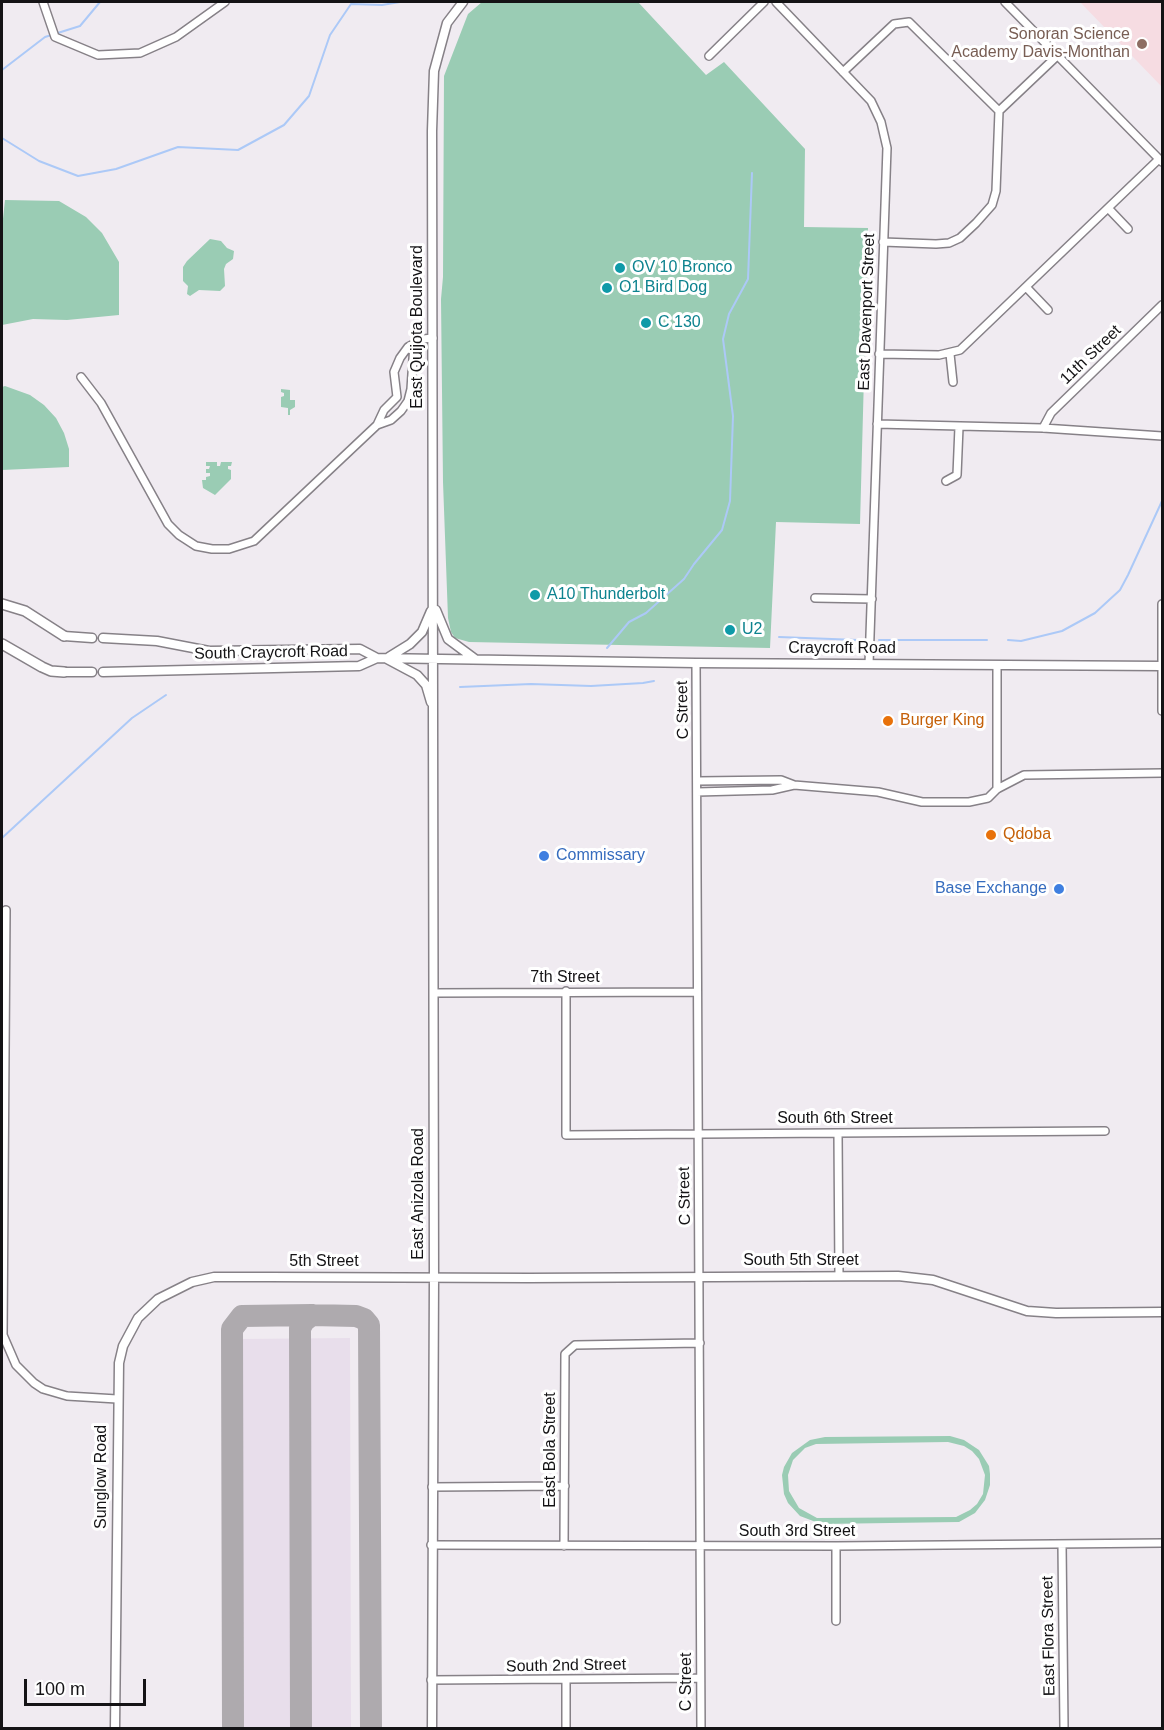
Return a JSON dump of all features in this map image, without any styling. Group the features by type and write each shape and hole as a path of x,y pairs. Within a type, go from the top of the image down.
{"main road":[{"path":"2,604 25,611 64,636"},
{"path":"2,644 42,667 51,671 64,672"}],"street":[{"path":"43,2 55,37 98,55 140,53 176,38 225,2"},
{"name":"East Quijota Boulevard","path":"433,659 432,131 434,71 447,23 463,2"},
{"path":"709,56 764,2"},
{"name":"East Davenport Street","path":"776,2 871,101 878,114 887,148 868,664"},
{"path":"879,354 939,355 960,350 1108,207 1161,160 1005,2"},
{"path":"843,72 894,24 909,22 999,111"},
{"path":"883,242 949,243 960,238 988,210 996,191 999,111 1057,56"},
{"path":"1108,207 1128,229"},
{"path":"1026,287 1048,310"},
{"name":"11th Street","path":"1043,428 1051,413 1162,305"},
{"path":"81,377 101,403 168,524 179,536 196,546 229,549 254,541 377,425 384,410 397,396 394,379 396,366 408,346 423,339 433,338"},
{"path":"377,425 391,420 408,401 414,344"},
{"path":"950,354 953,382"},
{"path":"877,424 1043,428 1162,436"},
{"path":"946,481 957,475 959,427"},
{"path":"815,598 872,599"},
{"path":"1162,604 1162,711"},
{"path":"381,658 410,644 422,632 434,605"},
{"path":"434,605 448,639 475,659"},
{"path":"64,636 92,638"},
{"name":"South Craycroft Road","path":"103,638 158,641 209,651 360,649 381,658"},
{"path":"381,658 419,678 426,685 434,708"},
{"name":"Craycroft Road","path":"381,658 1162,666"},
{"name":"South Craycroft Road","path":"103,672 359,666 381,658"},
{"name":"East Anizola Road","path":"432,1728 433,659"},
{"name":"C Street","path":"696,663 701,1728"},
{"path":"997,665 997,789"},
{"path":"64,672 92,672"},
{"path":"698,792 772,790 794,785 865,790 928,802 975,802 988,798 997,789 1024,775 1162,773"},
{"path":"698,781 781,780 794,785"},
{"path":"6,910 3,1335 16,1365 29,1379 43,1389 67,1396 117,1399"},
{"name":"South 6th Street","path":"566,991 566,1135 1105,1131"},
{"name":"7th Street","path":"434,993 697,992"},
{"path":"838,1133 838,1276"},
{"name":"South 5th Street","path":"434,1277 898,1276 933,1280 1028,1311 1162,1312"},
{"name":"Sunglow Road","path":"115,1728 119,1363 123,1346 138,1318 149,1306 168,1293 192,1282 214,1277"},
{"name":"5th Street","path":"214,1277 434,1277"},
{"name":"East Bola Street","path":"564,1546 565,1354 575,1345 699,1343"},
{"path":"432,1486 565,1486"},
{"name":"South 3rd Street","path":"431,1545 836,1546 1162,1543"},
{"name":"East Flora Street","path":"1062,1544 1064,1728"},
{"path":"836,1546 836,1621"},
{"name":"South 2nd Street","path":"431,1680 700,1678"},
{"path":"566,1679 566,1728"}],"shaded area":[{"name":"Sonoran Science Academy Davis-Monthan","path":"1080,2 1162,2 1162,87"},
{"path":"350,1338 351,1728 244,1728 241,1339"}],"green space":[{"path":"482,2 638,2 706,75 724,62 805,149 804,227 868,228 860,524 776,522 770,648 469,642 455,638 451,632 448,618 443,482 441,299 444,76 468,14"},
{"path":"5,200 59,201 86,217 102,233 119,262 119,315 67,320 33,319 2,325 2,228"},
{"path":"210,239 221,241 227,248 234,251 233,259 226,264 224,269 225,286 220,291 199,290 190,296 187,294 188,286 183,281 183,267"},
{"path":"2,387 30,395 56,418 69,449 69,467 2,470"},
{"path":"281,389 290,390 290,400 295,400 295,407 290,410 290,415 288,415 288,408 281,407 281,397 284,393"},
{"path":"206,462 217,462 217,466 220,466 221,462 232,462 231,466 228,466 231,470 231,479 215,495 203,488 202,480 210,476 210,473 206,473 206,469 210,466 206,466"},
{"path":"950,1436 964,1440 979,1450 989,1466 990,1485 985,1500 975,1513 959,1522 821,1524 800,1516 788,1503 784,1494 782,1475 784,1467 792,1453 810,1440 825,1437","holes":["948,1442 964,1446 979,1459 985,1475 983,1494 970,1510 956,1517 817,1518 799,1508 789,1491 788,1475 793,1460 805,1448 816,1444"]}],"waterway":[{"path":"2,70 45,37 80,26 100,2"},
{"path":"2,138 39,161 78,176 116,169 178,147 238,150 284,125 309,96 330,35 351,4 382,5 400,2"},
{"path":"607,648 629,622 646,613 684,579 722,530 730,501 733,416 723,339 729,314 748,279 752,173"},
{"path":"1008,640 1021,641 1062,631 1095,613 1120,590 1162,501"},
{"path":"779,637 858,640"},
{"path":"879,640 987,640"},
{"path":"460,687 531,684 591,686 654,681"},
{"path":"2,838 132,718 166,695"}],"taxiway":[{"path":"233,1728 232,1329 242,1316 312,1315 356,1316 364,1319 369,1325 371,1728"},
{"path":"301,1728 300,1328 304,1321 312,1315"}],"place":[{"name":"Sonoran Science Academy Davis-Monthan","path":"1142,44"},
{"name":"OV 10 Bronco","path":"620,268"},
{"name":"O1 Bird Dog","path":"607,288"},
{"name":"C 130","path":"646,323"},
{"name":"A10 Thunderbolt","path":"535,595"},
{"name":"U2","path":"730,630"},
{"name":"Burger King","path":"888,721"},
{"name":"Qdoba","path":"991,835"},
{"name":"Commissary","path":"544,856"},
{"name":"Base Exchange","path":"1059,889"}]}
